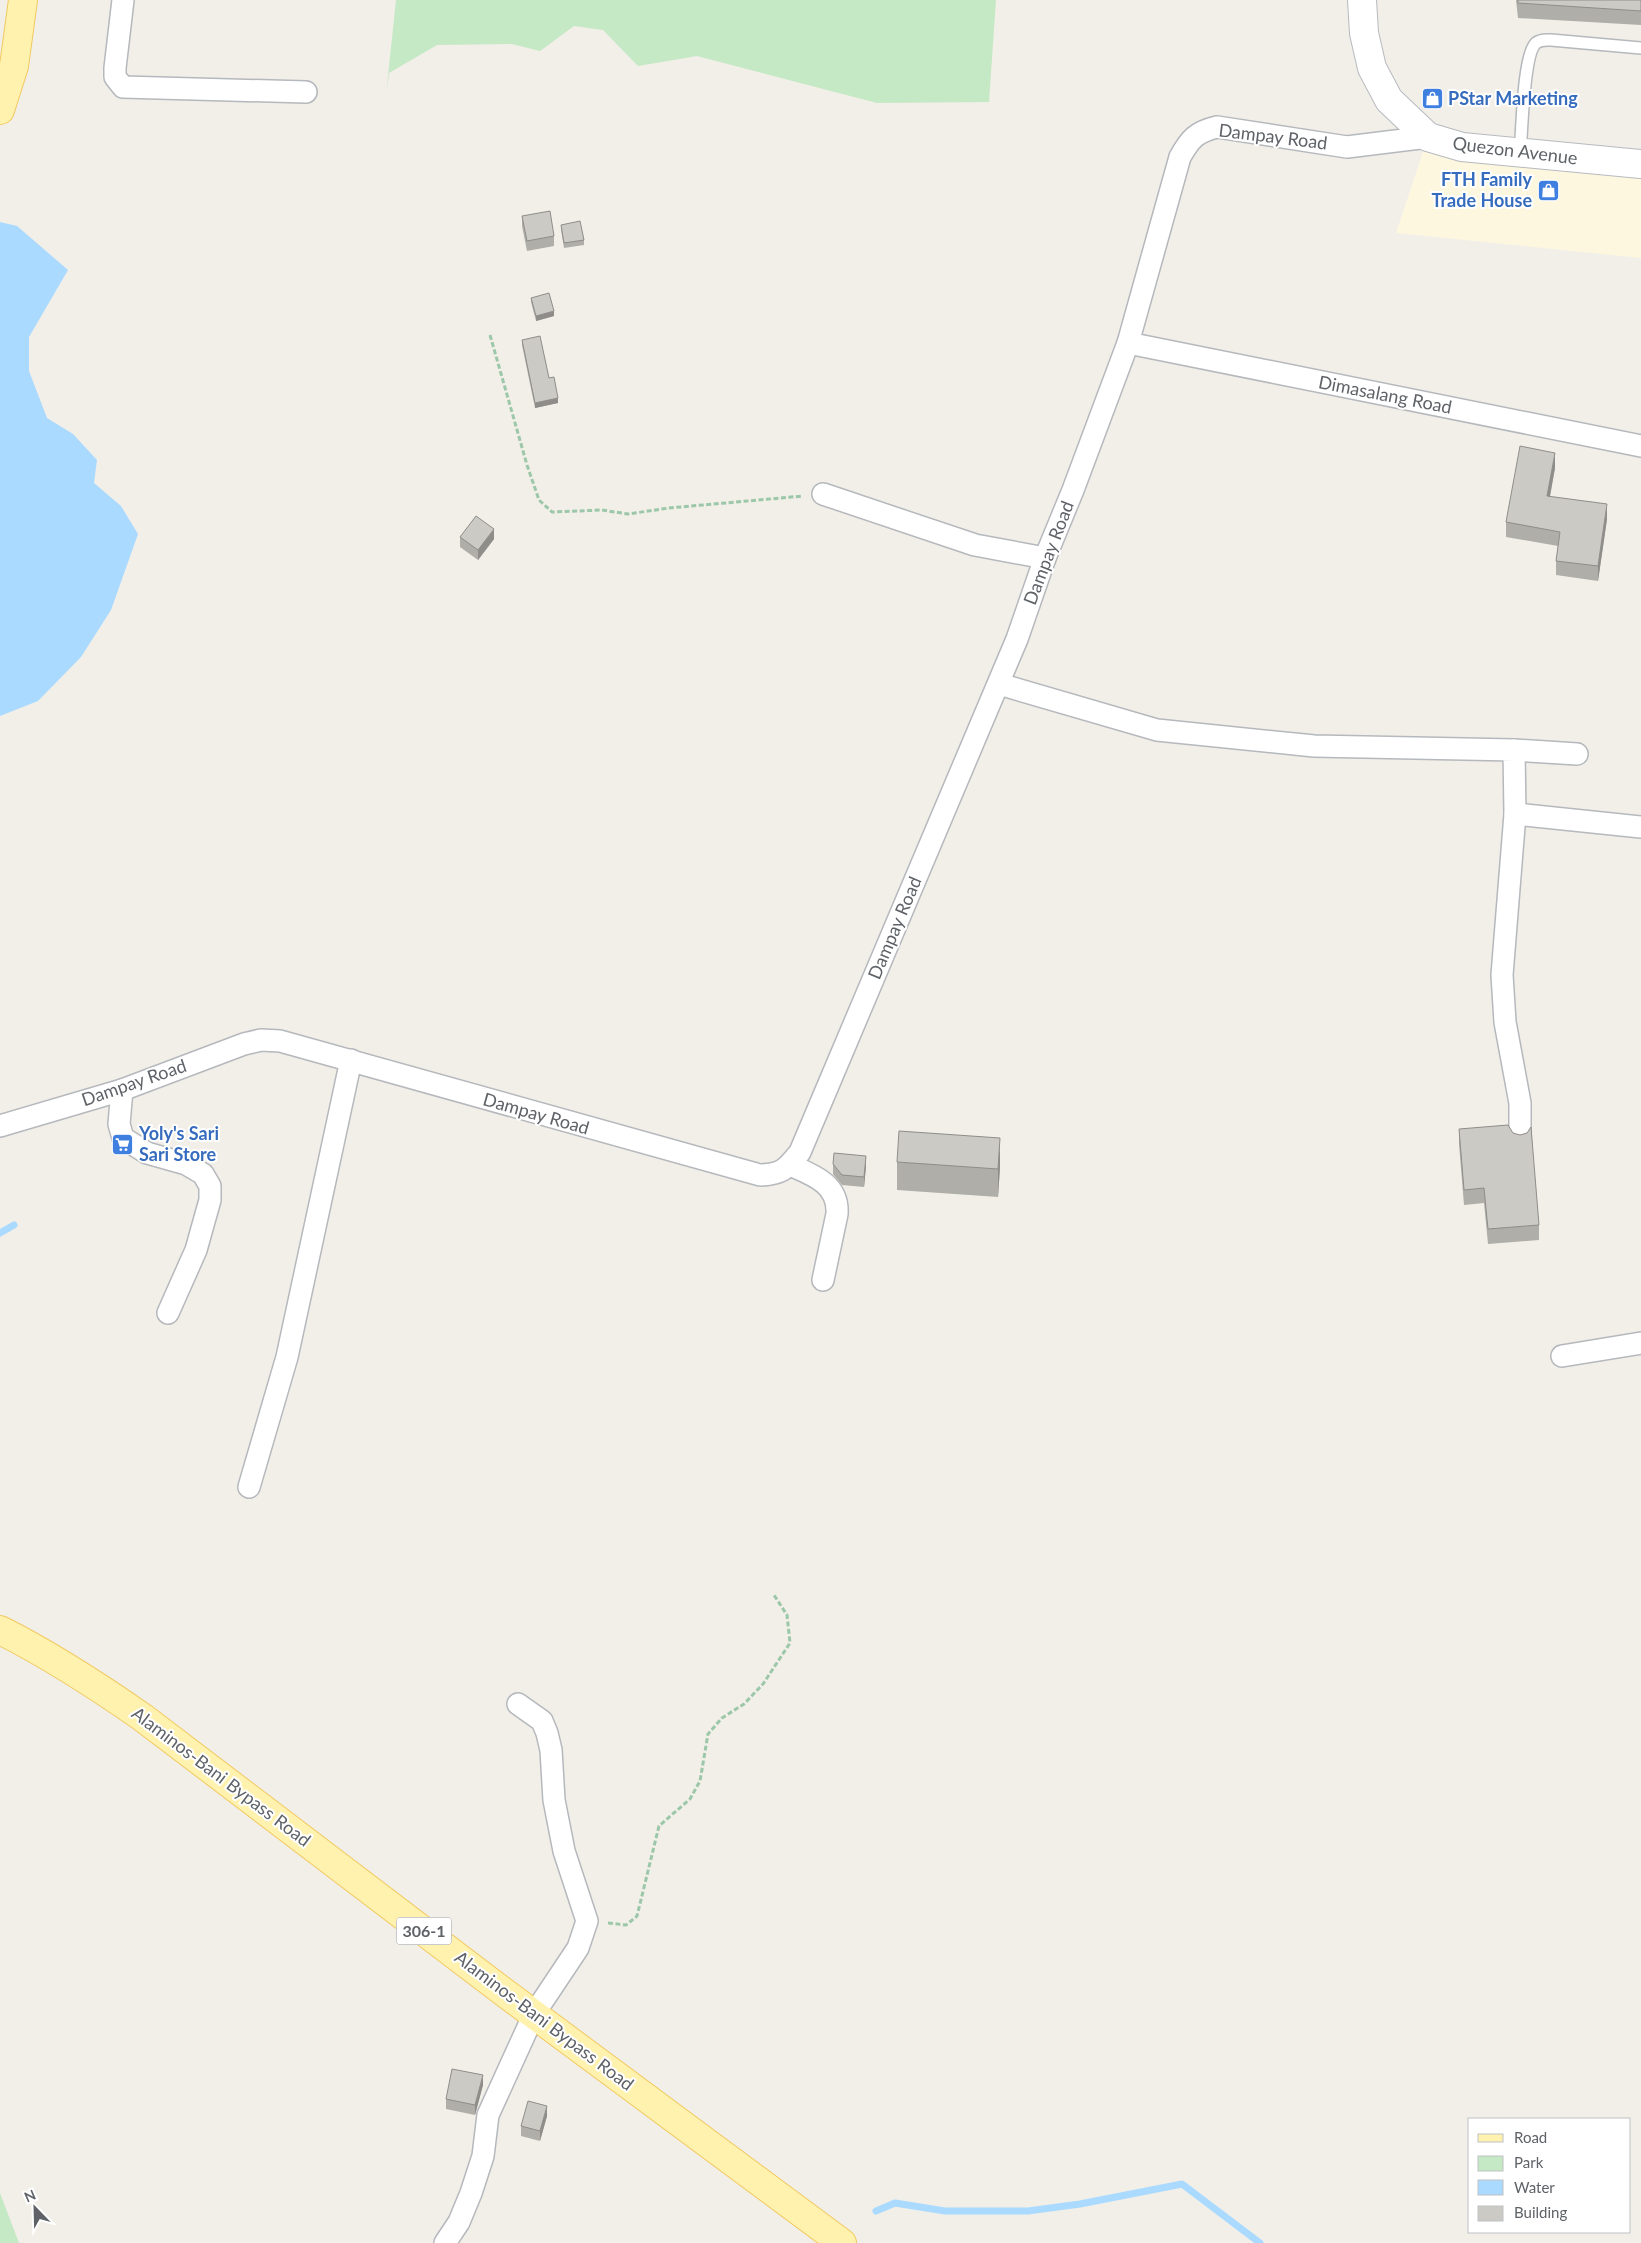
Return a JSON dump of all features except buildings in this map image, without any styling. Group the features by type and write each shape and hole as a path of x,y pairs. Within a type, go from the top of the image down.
{"main road":[{"path":"0,110 14,66 23,0"},
{"name":"Quezon Avenue","path":"1362,0 1364,33 1372,68 1389,100 1428,137 1462,147 1641,164"},
{"name":"Alaminos-Bani Bypass Road","path":"0,1630 25,1642 87,1679 142,1717 534,2014 842,2243"}],"street":[{"path":"123,0 115,68 115,77 123,87 306,92"},
{"name":"Dampay Road","path":"0,1126 122,1090 244,1044 261,1040 280,1041 352,1060 572,1124 760,1175 777,1174 790,1165 800,1152 999,684 1045,558 1073,490 1128,343 1180,157 1189,142 1202,131 1217,127 1346,147 1428,137"},
{"name":"Dimasalang Road","path":"1128,343 1641,446"},
{"path":"824,494 975,545 1045,558"},
{"path":"999,684 1157,730 1314,746 1514,750 1577,754"},
{"path":"1514,750 1515,814 1502,975 1505,1022 1520,1103 1520,1137"},
{"path":"1515,814 1641,827"},
{"path":"249,1487 287,1357 352,1060"},
{"path":"122,1090 119,1124 123,1138 147,1153 186,1164 203,1174 210,1186 210,1200 196,1250 168,1313"},
{"path":"790,1165 817,1178 832,1190 838,1202 838,1214 823,1280"},
{"path":"1562,1356 1641,1343"},
{"path":"445,2243 459,2222 471,2193 483,2156 488,2114 534,2014 578,1948 587,1921 564,1851 554,1800 551,1750 547,1733 542,1720 518,1704"}],"lane":[{"path":"1520,154 1528,58 1536,44 1542,40 1551,40 1641,48"}],"path":[{"path":"490,335 527,465 539,500 552,512 602,510 628,514 669,508 824,494"},
{"path":"587,1921 626,1925 637,1916 659,1826 690,1800 700,1781 708,1734 722,1718 744,1704 762,1684 790,1643 788,1615 774,1595"}],"shaded area":[{"path":"1428,137 1641,164 1641,258 1396,233"}],"green space":[{"path":"396,0 996,0 989,102 877,103 697,56 638,66 603,30 574,26 540,51 512,44 437,45 389,73 386,95"},
{"path":"0,2193 19,2243 0,2243"}],"water":[{"path":"0,222 17,226 68,270 29,337 29,371 47,418 73,434 97,460 94,483 121,506 138,534 111,610 81,657 38,701 0,716"}],"waterway":[{"path":"0,1233 14,1225"},
{"path":"876,2211 895,2203 945,2211 1028,2211 1080,2204 1182,2184 1260,2243"}],"place":[{"name":"PStar Marketing","path":"1432,99"},
{"name":"FTH Family Trade House","path":"1548,190"},
{"name":"Yoly's Sari Sari Store","path":"123,1144"}]}
